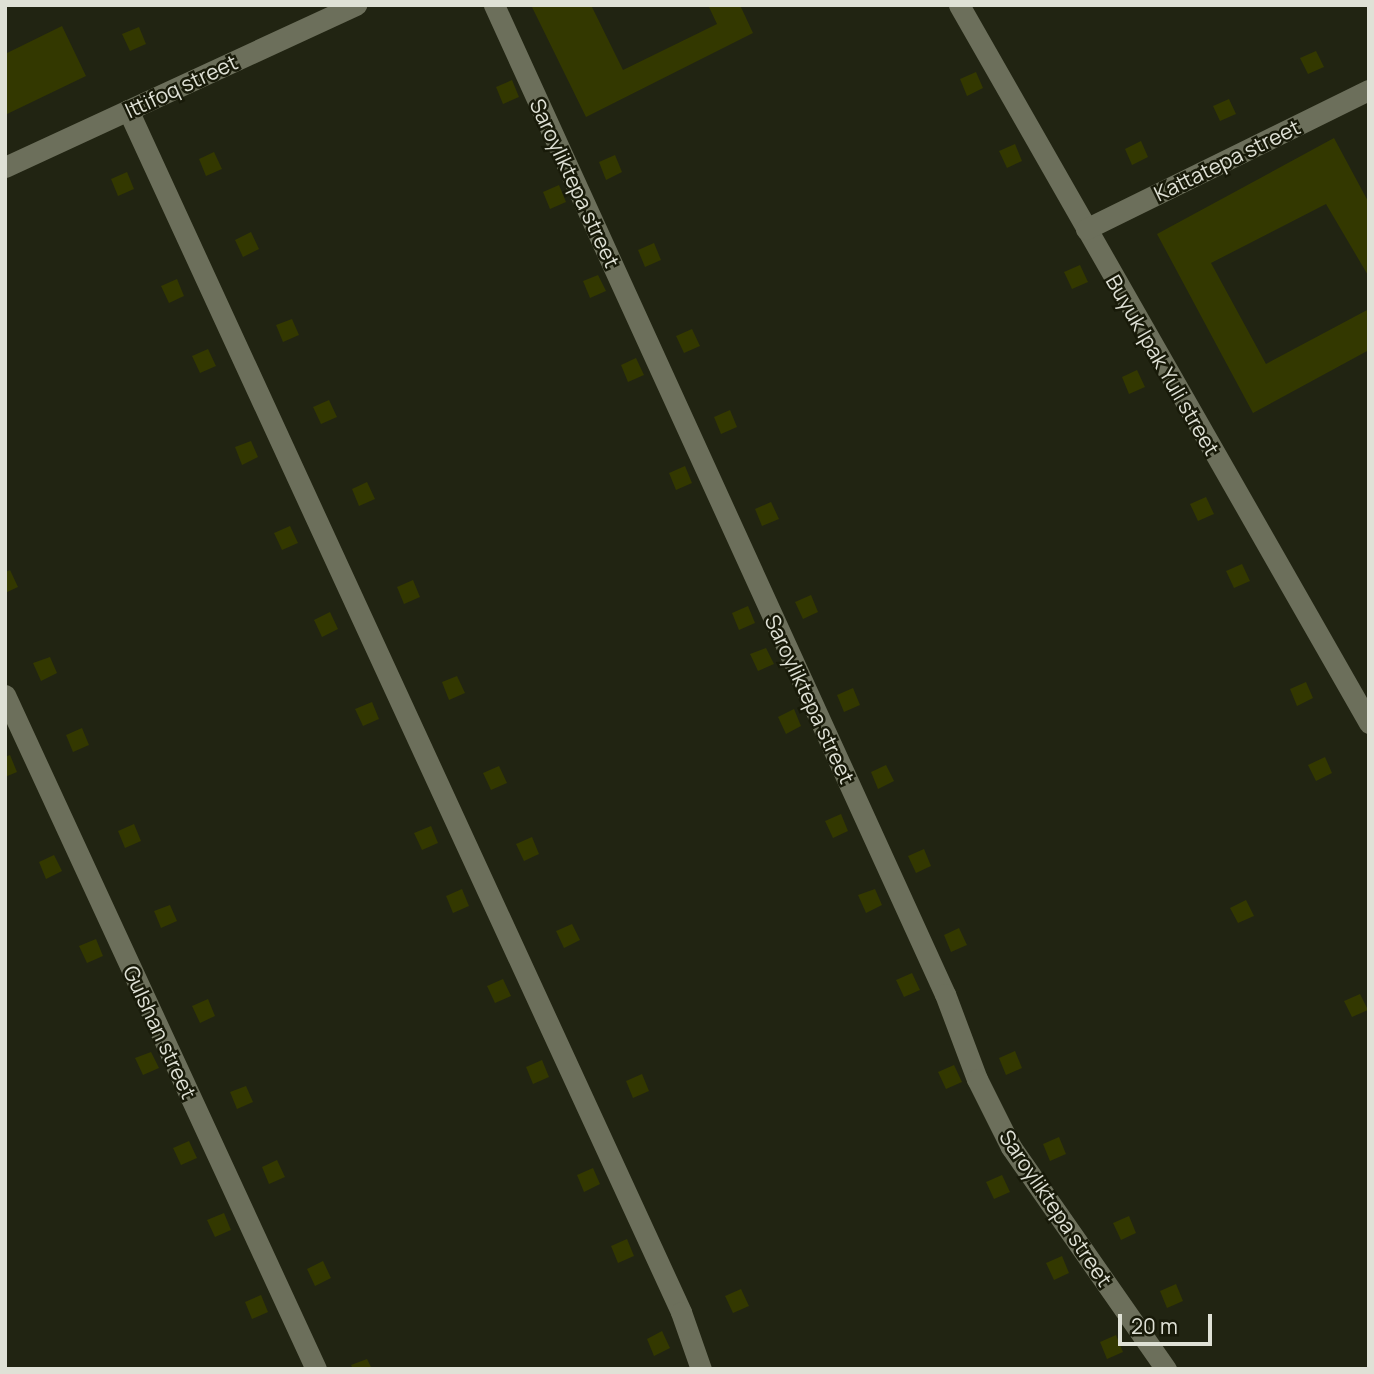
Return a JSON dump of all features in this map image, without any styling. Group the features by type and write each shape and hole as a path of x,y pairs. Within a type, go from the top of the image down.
{"street":[{"name":"Ittifoq street","path":"5,167 356,5"},
{"name":"Saroyliktepa street","path":"494,5 945,994 976,1079 1011,1147 1166,1369"},
{"name":"Buyuk Ipak Yuli street","path":"959,5 1369,723"},
{"name":"Kattatepa street","path":"1086,229 1369,90"},
{"path":"128,110 681,1312 701,1369"},
{"name":"Gulshan street","path":"5,695 316,1369"}],"building":[{"path":"531,5 591,5 623,70 717,24 708,5 740,5 753,33 586,117"},
{"path":"62,26 86,76 5,115 5,54"},
{"path":"139,27 146,44 130,51 122,34"},
{"path":"1316,51 1324,67 1308,74 1300,58"},
{"path":"976,72 983,88 967,96 960,79"},
{"path":"512,80 519,97 503,104 496,87"},
{"path":"1229,99 1236,114 1220,121 1213,106"},
{"path":"1334,138 1369,203 1369,277 1326,204 1211,263 1266,364 1369,309 1369,350 1253,413 1157,234"},
{"path":"1141,141 1148,157 1132,165 1125,149"},
{"path":"1015,144 1022,161 1007,168 999,151"},
{"path":"214,152 222,169 206,176 199,159"},
{"path":"615,155 622,172 606,180 599,162"},
{"path":"127,172 134,189 118,196 111,179"},
{"path":"559,185 566,202 550,209 543,192"},
{"path":"251,232 259,249 243,257 235,240"},
{"path":"654,243 661,260 645,267 638,250"},
{"path":"1080,265 1088,282 1072,289 1064,272"},
{"path":"598,275 606,291 590,298 583,281"},
{"path":"177,279 184,296 169,303 161,286"},
{"path":"292,319 299,335 283,342 276,325"},
{"path":"692,329 700,346 684,353 676,336"},
{"path":"208,349 216,366 200,373 192,356"},
{"path":"636,358 644,375 628,382 621,365"},
{"path":"1137,370 1145,387 1129,394 1122,377"},
{"path":"329,400 337,417 321,424 313,407"},
{"path":"730,410 737,427 721,434 714,417"},
{"path":"251,441 258,457 242,465 235,447"},
{"path":"685,466 692,483 676,490 669,473"},
{"path":"367,482 375,499 359,506 352,489"},
{"path":"1206,497 1214,514 1198,521 1190,504"},
{"path":"771,502 779,519 762,526 755,509"},
{"path":"290,526 298,543 282,550 274,533"},
{"path":"1242,564 1250,581 1234,588 1226,571"},
{"path":"10,570 18,587 5,593 5,572"},
{"path":"413,580 420,597 404,604 397,587"},
{"path":"811,595 818,612 803,619 795,602"},
{"path":"748,606 755,623 739,630 732,613"},
{"path":"330,612 338,629 322,637 314,620"},
{"path":"766,648 774,664 758,671 750,654"},
{"path":"50,657 57,673 41,681 33,663"},
{"path":"457,676 465,693 449,700 442,682"},
{"path":"1306,682 1313,698 1297,706 1290,689"},
{"path":"853,688 860,705 844,712 837,695"},
{"path":"372,702 379,719 363,726 355,709"},
{"path":"794,709 801,726 786,734 778,717"},
{"path":"82,728 89,745 73,752 66,735"},
{"path":"10,755 17,772 5,777 5,757"},
{"path":"1325,757 1332,773 1316,781 1308,765"},
{"path":"886,765 894,781 878,789 871,772"},
{"path":"499,766 507,783 491,790 483,773"},
{"path":"841,814 848,831 833,838 825,821"},
{"path":"134,824 141,841 125,848 118,831"},
{"path":"431,826 438,843 422,850 414,833"},
{"path":"532,837 539,854 524,861 516,844"},
{"path":"924,849 931,866 916,873 908,856"},
{"path":"54,855 62,871 46,879 39,862"},
{"path":"462,889 469,906 453,913 446,896"},
{"path":"875,889 882,905 866,913 858,895"},
{"path":"1246,900 1254,916 1238,923 1230,908"},
{"path":"170,905 177,921 161,928 154,911"},
{"path":"572,924 580,940 564,948 556,931"},
{"path":"959,928 967,945 951,952 944,935"},
{"path":"96,939 103,956 87,963 79,946"},
{"path":"912,973 920,990 904,997 896,980"},
{"path":"503,979 511,996 495,1003 487,986"},
{"path":"1360,994 1368,1010 1352,1017 1344,1001"},
{"path":"208,999 215,1016 200,1023 192,1006"},
{"path":"1015,1051 1022,1068 1006,1075 999,1058"},
{"path":"151,1052 159,1068 143,1075 135,1058"},
{"path":"542,1060 549,1077 533,1084 526,1067"},
{"path":"954,1065 962,1082 946,1089 938,1072"},
{"path":"642,1074 649,1091 633,1098 626,1081"},
{"path":"246,1086 253,1102 237,1109 230,1092"},
{"path":"1059,1137 1066,1154 1050,1161 1043,1144"},
{"path":"189,1141 197,1158 181,1165 173,1148"},
{"path":"277,1160 285,1177 269,1184 262,1167"},
{"path":"593,1168 600,1184 584,1192 577,1175"},
{"path":"1002,1175 1010,1192 994,1199 986,1182"},
{"path":"224,1213 231,1230 215,1237 207,1220"},
{"path":"1129,1216 1136,1233 1121,1240 1113,1223"},
{"path":"627,1239 634,1256 618,1263 611,1246"},
{"path":"1062,1256 1069,1273 1054,1280 1046,1263"},
{"path":"323,1261 331,1278 315,1286 307,1269"},
{"path":"1176,1284 1183,1301 1167,1308 1160,1291"},
{"path":"741,1289 749,1306 733,1313 725,1296"},
{"path":"261,1295 268,1312 252,1319 245,1302"},
{"path":"662,1331 670,1348 654,1356 647,1339"},
{"path":"1116,1335 1123,1352 1107,1359 1100,1342"},
{"path":"367,1359 372,1369 353,1369 351,1365"}]}
